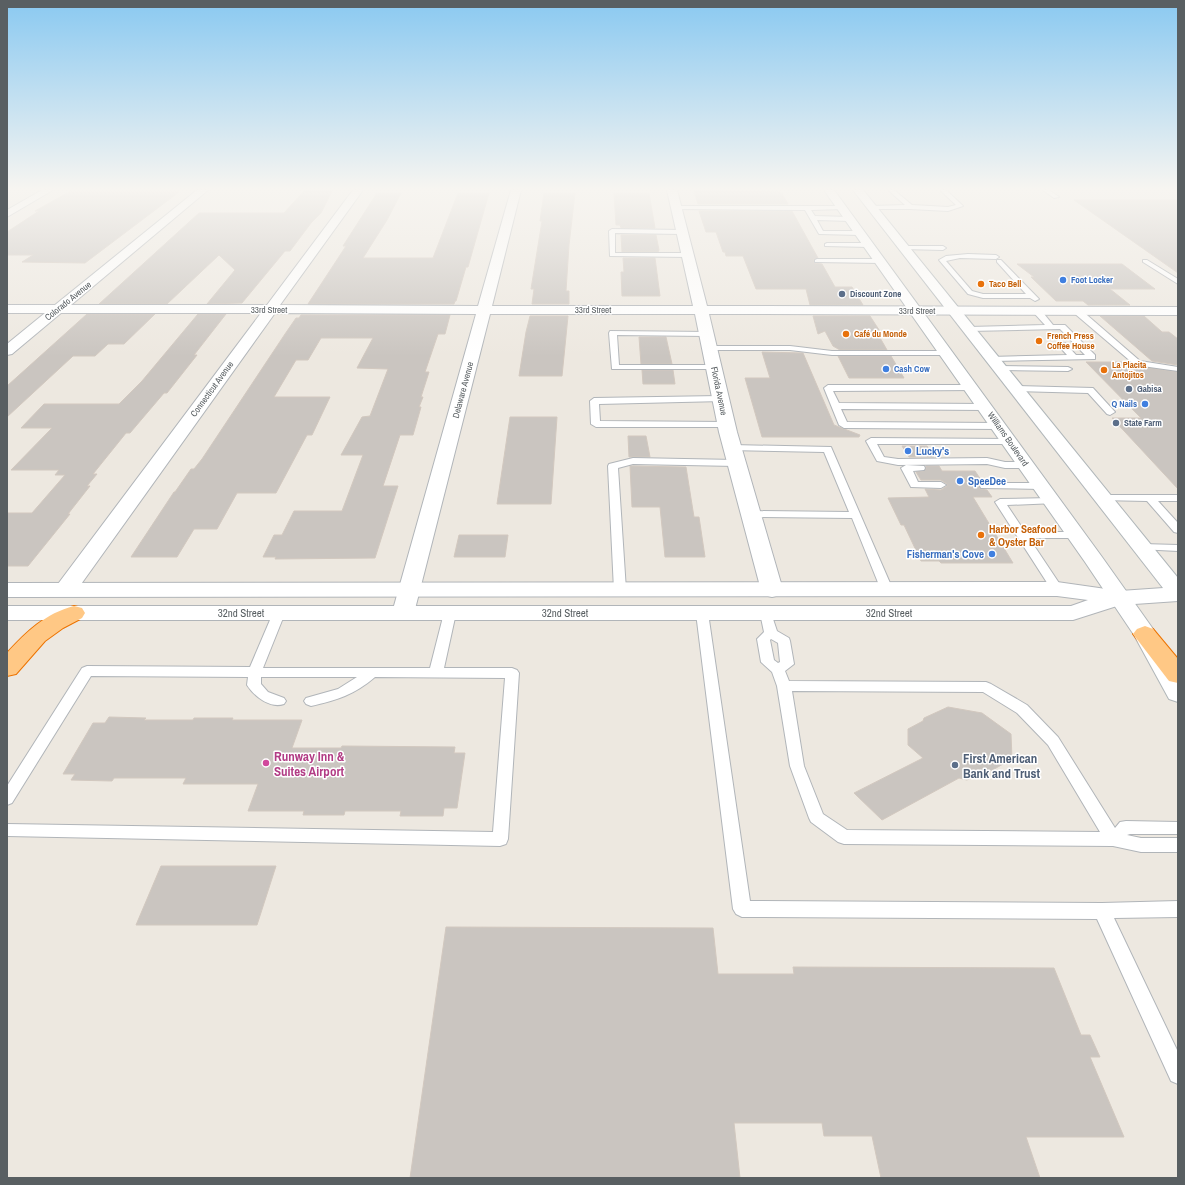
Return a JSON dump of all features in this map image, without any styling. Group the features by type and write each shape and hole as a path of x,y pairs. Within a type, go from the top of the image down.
{"highway":[{"path":"7,668 24,648 62,617 74,613"},
{"path":"1145,634 1178,675"}],"street":[{"name":"Colorado Avenue","path":"7,351 136,245"},
{"name":"Connecticut Avenue","path":"66,589 317,245"},
{"name":"Delaware Avenue","path":"403,613 502,245"},
{"name":"Florida Avenue","path":"685,245 734,456 772,590"},
{"name":"Williams Boulevard","path":"869,245 1042,486 1145,634 1178,693"},
{"path":"902,245 1018,389 1178,593"},
{"name":"33rd Street","path":"7,310 701,310 1077,311 1176,313"},
{"name":"32nd Street","path":"7,590 1057,589 1120,598"},
{"path":"698,590 702,613"},
{"name":"32nd Street","path":"7,613 702,613 768,623 1073,613 1120,598 1178,593"}],"lane":[{"path":"612,245 612,255 688,255"},
{"path":"904,248 942,248"},
{"path":"1033,296 982,296 970,293 942,260 944,258 953,257 998,259 1033,296 1042,311 1053,336"},
{"path":"817,261 881,261"},
{"path":"1145,261 1178,282"},
{"path":"1077,311 1138,363 1178,370"},
{"path":"969,329 1062,327 1092,357 997,364"},
{"path":"713,367 615,367 613,333 832,353 946,353"},
{"path":"1062,345 1075,358"},
{"path":"997,364 1068,368"},
{"path":"972,388 828,388 844,426 998,426"},
{"path":"1018,389 1090,390 1110,412"},
{"path":"720,400 594,401 596,424 726,424"},
{"path":"836,406 985,407"},
{"path":"1010,442 871,441 880,459 892,461 987,461 1004,465 1026,465"},
{"path":"620,590 614,466 633,461 734,456 828,449 887,590"},
{"path":"941,485 915,485 906,468 993,468 1004,465"},
{"path":"985,486 1042,486"},
{"path":"1103,498 1178,498"},
{"path":"1150,498 1178,530"},
{"path":"1052,501 1000,502 1057,589"},
{"path":"750,514 856,515"},
{"path":"1022,535 1076,535"},
{"path":"1142,547 1178,548"},
{"path":"279,613 255,672 254,685 263,695 279,701"},
{"path":"436,673 450,613"},
{"path":"702,613 742,909 1102,911 1178,909"},
{"path":"768,623 763,639 768,662 778,670 784,686 797,766 817,818 844,837 1113,838 1141,845 1178,846"},
{"path":"768,623 784,641 787,664 778,670"},
{"path":"7,799 87,671 512,673 500,839 7,830"},
{"path":"311,701 336,696 353,688 371,673"},
{"path":"784,686 986,686 1022,709 1053,741 1113,838"},
{"path":"1113,838 1126,828 1178,828"},
{"path":"1102,911 1178,1074"}],"building":[{"path":"7,245 108,245 85,263 22,262 33,255 7,255"},
{"path":"164,245 294,245 290,251 285,251 242,303 207,304 235,270 219,255 167,304 99,304"},
{"path":"371,245 363,258 433,258 438,245 474,245 468,267 466,267 454,304 308,304 346,246 343,246"},
{"path":"538,245 569,245 566,291 569,291 569,304 532,304 534,289 531,289"},
{"path":"622,245 658,245 659,250 658,252 622,252"},
{"path":"721,245 811,245 818,258 814,259 814,263 822,264 835,287 852,287 863,305 810,305 806,289 756,289 743,256 726,256 725,252 723,252"},
{"path":"1139,245 1178,245 1178,273"},
{"path":"623,258 655,258 660,296 622,296 621,272 624,272"},
{"path":"1017,264 1122,264 1155,289 1110,289 1130,305 1088,305 1083,301 1056,301 1031,277 1034,277"},
{"path":"87,314 155,314 124,344 108,344 95,356 73,356 7,417 7,386"},
{"path":"198,314 226,314 194,355 197,355 167,393 164,393 130,433 126,433 93,474 97,474 87,486 90,486 68,514 70,514 28,566 7,566 7,513 32,513 65,475 55,475 59,470 11,470 52,428 21,428 44,404 119,404 142,381"},
{"path":"301,315 450,315 445,334 438,334 425,372 429,372 421,397 423,397 419,407 421,407 413,435 400,435 383,486 398,486 375,558 275,559 276,557 263,557 274,535 282,535 294,511 342,511 363,455 341,455 362,417 370,416 388,369 357,368 373,338 321,338 308,360 296,360 274,397 330,397 312,435 307,435 276,493 237,493 217,529 194,529 177,557 131,557 174,492 191,469 194,469 202,459 296,318 299,318"},
{"path":"530,316 568,316 562,376 519,376"},
{"path":"813,316 870,316 883,336 879,336 887,350 840,350 833,346 825,331 818,334"},
{"path":"1100,316 1144,316 1162,332 1169,332 1178,339 1178,365 1152,361"},
{"path":"639,337 666,337 672,364 641,364"},
{"path":"762,352 803,353 834,425 860,435 859,437 762,437 745,378 770,378"},
{"path":"838,356 891,356 904,378 849,378"},
{"path":"1086,362 1130,362 1135,366 1178,372 1178,489 1112,418 1141,418"},
{"path":"642,370 673,370 675,384 643,384"},
{"path":"510,417 557,417 551,504 497,504"},
{"path":"628,436 646,436 650,457 629,457"},
{"path":"902,446 927,446 934,457 909,457"},
{"path":"630,466 686,467 694,517 699,517 705,557 665,557 660,507 632,507"},
{"path":"926,466 939,466 942,471 975,471 983,483 979,486 980,489 987,490 992,497 973,497 1013,563 941,563 939,561 921,561 904,525 901,525 888,498 929,497 925,489 941,490 947,486 947,484 941,480 921,480 916,472 924,471"},
{"path":"459,535 508,535 505,557 454,557"},
{"name":"First American Bank and Trust","path":"948,707 982,713 1011,734 1012,759 989,772 982,771 967,780 959,778 882,820 854,793 923,758 908,745 908,729 923,721 924,718"},
{"name":"Runway Inn & Suites Airport","path":"109,717 146,718 144,720 233,718 232,720 302,720 292,748 341,748 342,746 455,747 454,753 465,753 457,808 444,808 443,816 400,816 401,811 345,811 344,815 303,815 304,811 248,811 258,784 183,784 186,778 114,778 112,781 71,780 75,774 63,774 93,723 105,723"},
{"path":"161,866 276,866 257,925 136,925"},
{"path":"446,927 713,928 718,974 794,974 793,967 1054,968 1081,1035 1090,1035 1100,1057 1090,1057 1124,1137 1026,1137 1040,1178 881,1178 872,1136 824,1136 822,1123 734,1123 740,1178 410,1178"}],"place":[{"name":"Foot Locker","path":"1063,280"},
{"name":"Taco Bell","path":"981,284"},
{"name":"Discount Zone","path":"842,294"},
{"name":"Café du Monde","path":"846,334"},
{"name":"French Press Coffee House","path":"1039,341"},
{"name":"Cash Cow","path":"886,369"},
{"name":"La Placita Antojitos","path":"1104,370"},
{"name":"Gabisa","path":"1129,389"},
{"name":"Q Nails","path":"1145,404"},
{"name":"State Farm","path":"1116,423"},
{"name":"Lucky's","path":"908,451"},
{"name":"SpeeDee","path":"960,481"},
{"name":"Harbor Seafood & Oyster Bar","path":"981,535"},
{"name":"Fisherman's Cove","path":"992,554"},
{"name":"Runway Inn & Suites Airport","path":"266,763"},
{"name":"First American Bank and Trust","path":"955,765"}]}
